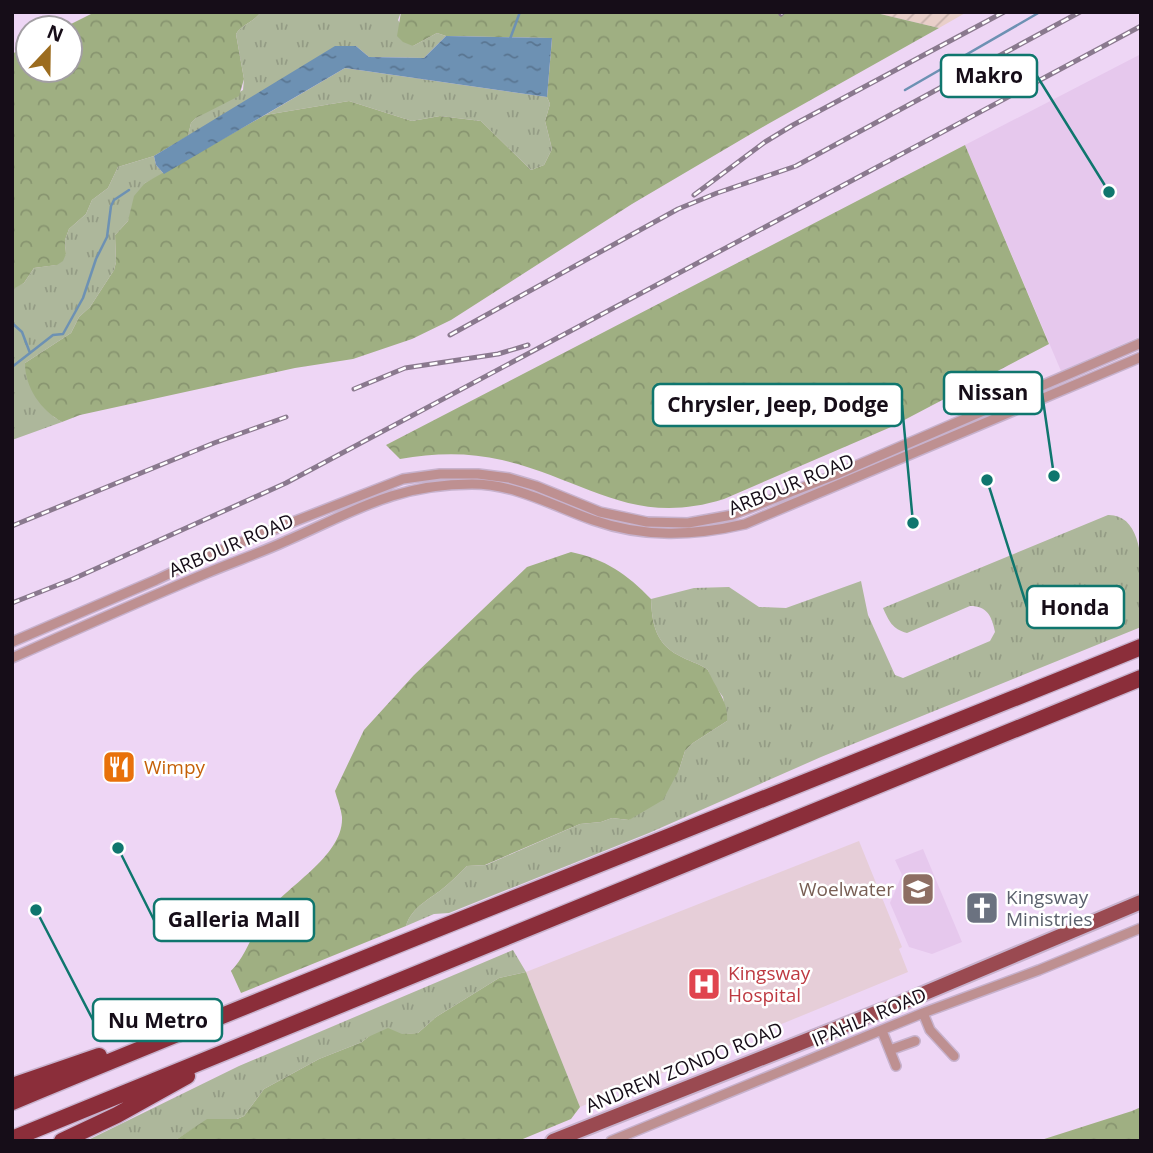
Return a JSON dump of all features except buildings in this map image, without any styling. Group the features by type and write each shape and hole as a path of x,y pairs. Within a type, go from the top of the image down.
{"highway":[{"path":"12,1102 268,996 1141,647"},
{"path":"12,1139 1141,678"},
{"path":"12,1086 268,996"},
{"path":"62,1141 117,1115 254,1040"}],"main road":[{"name":"ANDREW ZONDO ROAD","path":"553,1141 916,997 1141,902"}],"street":[{"name":"ARBOUR ROAD","path":"12,642 211,554 403,479 440,474 478,474 509,478 600,512 647,522 688,523 732,515 837,474 1141,343"},
{"name":"ARBOUR ROAD","path":"12,658 389,495 416,488 475,484 507,487 620,528 670,534 712,532 757,519 1141,357"},
{"name":"IPAHLA ROAD","path":"611,1141 923,1013 1139,932"},
{"path":"923,1013 930,1030 954,1056"},
{"path":"882,1031 896,1066"},
{"path":"890,1050 915,1041"}],"shaded area":[{"path":"872,12 967,12 939,28"},
{"path":"1141,54 1141,336 1061,371 965,145"},
{"name":"Kingsway Hospital","path":"859,841 902,947 899,949 908,972 580,1107 526,972"},
{"name":"Woelwater","path":"923,849 962,942 932,954 909,947 890,903 902,875 895,860"}],"green space":[{"path":"95,12 261,12 236,34 244,79 239,96 196,118 191,123 188,136 154,156 118,167 108,188 92,200 86,214 69,229 63,261 57,265 34,268 24,283 13,289 12,54 14,53 14,84 84,84 84,18"},
{"path":"261,12 401,12 398,20 413,46 437,33 446,36 424,58 369,57 356,46 188,136 191,123 196,118 243,90 244,79 236,34"},
{"path":"401,12 872,12 939,28 632,204 451,320 412,339 353,359 295,368 80,415 62,422 47,411 31,389 25,363 71,333 79,317 90,307 114,270 115,235 128,221 134,196 145,183 265,115 349,101 412,121 440,116 481,121 531,170 544,165 552,149 545,121 550,104 547,97 552,38 446,36 437,33 413,46 397,36"},
{"path":"345,68 547,97 550,104 545,121 552,149 544,165 531,170 481,121 440,116 412,121 349,101 265,115"},
{"path":"965,145 1049,344 891,427 724,499 691,506 662,508 610,498 532,468 502,460 451,454 400,459 386,445"},
{"path":"154,156 156,165 164,174 145,183 128,221 115,235 114,270 90,307 79,317 71,333 25,363 54,417 62,422 12,440 12,288 24,283 34,268 56,265 66,254 65,240 69,229 86,214 92,200 108,188 118,167"},
{"path":"1108,515 1122,518 1132,528 1138,543 1142,579 1141,627 821,757 649,833 449,913 434,914 406,926 417,908 467,866 486,865 580,824 612,818 629,820 679,770 685,751 727,721 723,697 712,682 708,670 670,650 660,638 652,616 651,599 694,588 729,587 759,607 786,608 861,581 868,615 895,675 903,678 990,641 995,632 994,626 985,610 970,606 907,633 892,624 883,608"},
{"path":"571,552 615,569 651,599 652,616 660,638 670,650 708,670 724,701 727,721 685,751 679,770 663,800 629,820 612,818 580,824 485,865 467,866 417,908 406,926 241,993 231,971 264,916 334,845 342,817 335,791 364,730 414,675 527,567"},
{"path":"513,950 526,972 499,978 436,1017 418,1033 368,1037 362,1042 319,1059 264,1089 244,1116 237,1119 207,1120 174,1141 86,1141 239,1066"},
{"path":"526,972 580,1107 571,1119 518,1141 174,1141 207,1119 237,1119 244,1116 264,1089 319,1059 362,1042 388,1028 402,1034 418,1033 436,1017 499,978"},
{"path":"1141,1107 1141,1141 1038,1141 1132,1111"}],"water":[{"path":"446,36 552,38 547,97 345,68 164,174 156,165 154,156 335,46 356,46 369,57 424,58"}],"waterway":[{"path":"510,39 520,12"},
{"path":"905,90 1040,12"},
{"path":"12,367 53,335 63,334 83,298 96,259 107,237 111,206 114,200 129,190"},
{"path":"12,323 22,332 30,353"}],"railway":[{"path":"694,195 765,142 793,125 1004,12"},
{"path":"450,335 678,209 796,166 1080,12"},
{"path":"12,603 73,579 286,483 1141,26"},
{"path":"354,389 405,368 498,354 528,345"},
{"path":"12,526 214,443 286,417"}],"place":[{"name":"Makro","path":"1109,192"},
{"name":"Nissan","path":"1054,476"},
{"name":"Honda","path":"987,480"},
{"name":"Chrysler, Jeep, Dodge","path":"913,523"},
{"name":"Wimpy","path":"119,767"},
{"name":"Galleria Mall","path":"118,848"},
{"name":"Woelwater","path":"918,889"},
{"name":"Kingsway Ministries","path":"982,908"},
{"name":"Nu Metro","path":"36,910"},
{"name":"Kingsway Hospital","path":"704,984"}]}
